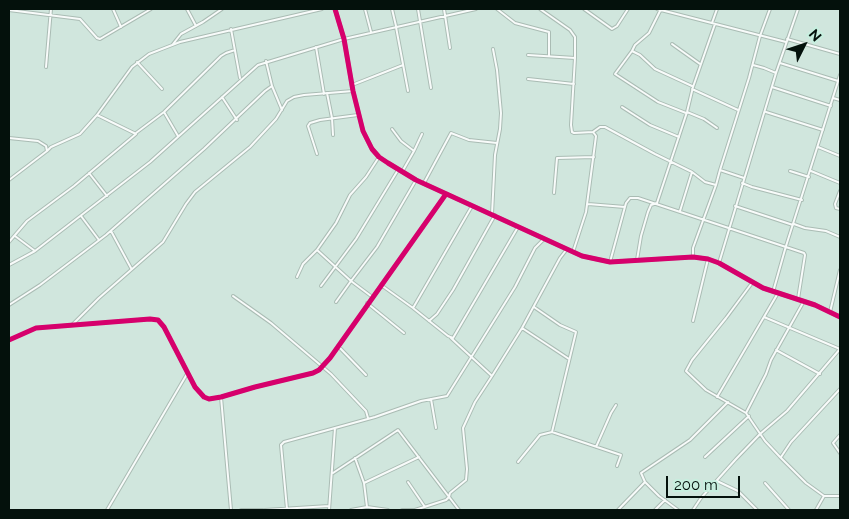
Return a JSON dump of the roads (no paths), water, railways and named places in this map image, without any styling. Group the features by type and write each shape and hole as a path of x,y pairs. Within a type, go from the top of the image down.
{"street":[{"path":"46,67 51,9"},
{"path":"113,9 120,27"},
{"path":"9,10 80,19 99,39 151,9"},
{"path":"187,9 196,26"},
{"path":"173,44 181,34 222,9"},
{"path":"9,180 51,147 80,135 136,62 148,54 173,44 231,29 322,9"},
{"path":"335,9 344,39 358,114 368,143 379,158 398,170 472,206 589,258 610,262 693,257 708,259 773,292 804,301 840,317"},
{"path":"366,9 371,32"},
{"path":"392,9 408,91"},
{"path":"418,9 431,88"},
{"path":"444,9 450,48"},
{"path":"9,265 35,251 155,158 258,64 371,32 476,9"},
{"path":"497,9 515,23 549,32 549,56"},
{"path":"540,9 573,34 574,37 574,84 570,129 574,133 593,132 600,127 605,127 692,172 705,182 716,185"},
{"path":"584,9 612,29 617,26 628,9"},
{"path":"657,9 760,36 840,54"},
{"path":"712,23 717,9"},
{"path":"693,257 694,248 716,185 760,36 770,9"},
{"path":"719,263 742,183 798,9"},
{"path":"661,10 652,29 635,45 615,75 658,102 704,119 717,128"},
{"path":"657,203 715,24"},
{"path":"231,29 241,79"},
{"path":"672,44 701,65"},
{"path":"316,47 332,118 333,135"},
{"path":"430,321 453,290 494,215 495,155 501,113 493,49"},
{"path":"9,242 27,221 164,112 216,61 226,53 235,50"},
{"path":"632,51 640,55 652,67 739,110"},
{"path":"528,55 575,58"},
{"path":"266,61 272,86 282,110"},
{"path":"136,62 162,89"},
{"path":"780,63 838,81"},
{"path":"352,85 403,65"},
{"path":"752,65 776,74"},
{"path":"773,292 840,76"},
{"path":"528,79 574,84"},
{"path":"9,305 34,289 111,231 272,86"},
{"path":"772,87 831,106"},
{"path":"72,325 131,269 163,242 195,192 250,147 276,119 287,101 294,97 353,91"},
{"path":"222,96 236,120"},
{"path":"833,98 840,100"},
{"path":"622,107 650,125 679,137"},
{"path":"164,112 178,136"},
{"path":"765,112 823,130"},
{"path":"317,154 308,125 320,120 358,114"},
{"path":"97,115 136,134"},
{"path":"392,129 401,141 414,151"},
{"path":"573,252 588,204 596,136 593,132"},
{"path":"424,183 450,133 469,140 497,143"},
{"path":"402,172 422,134"},
{"path":"9,138 38,141 44,144 47,150"},
{"path":"818,148 840,156"},
{"path":"554,193 558,157 594,158"},
{"path":"297,277 303,264 317,250 336,223 350,195 379,158"},
{"path":"321,286 356,239 398,170"},
{"path":"720,170 744,178"},
{"path":"790,171 809,177"},
{"path":"811,171 840,183"},
{"path":"680,211 692,172"},
{"path":"89,173 107,196"},
{"path":"336,302 377,247 416,180"},
{"path":"742,183 752,188 802,200"},
{"path":"840,191 835,204 836,208 840,209"},
{"path":"9,340 36,328 150,319 158,320 164,327 195,387 204,397 209,399 221,398 254,387 313,373 323,367 446,194"},
{"path":"610,262 624,208 628,199 633,197 657,203 804,253 798,300"},
{"path":"637,260 648,212 651,205 657,203"},
{"path":"588,204 624,208"},
{"path":"413,308 472,206"},
{"path":"735,206 805,228 826,231 840,238"},
{"path":"81,216 99,240"},
{"path":"451,338 456,334 518,226"},
{"path":"111,231 131,269"},
{"path":"15,236 35,251"},
{"path":"287,509 281,445 284,442 375,417 421,401 447,396 515,287 535,248 544,238"},
{"path":"402,510 415,510 449,497 450,493 466,480 467,469 463,428 476,402 522,328 560,258 567,249"},
{"path":"317,250 351,282 372,297"},
{"path":"693,321 708,259"},
{"path":"830,312 840,270"},
{"path":"752,282 686,368 689,374 706,390 746,413 760,434 806,483 824,496 840,496"},
{"path":"381,285 451,338 492,376"},
{"path":"717,397 778,293"},
{"path":"233,296 271,323 323,367 366,411 368,418"},
{"path":"746,413 776,350 804,301"},
{"path":"367,304 404,333"},
{"path":"534,306 560,324 576,332 552,432"},
{"path":"693,510 760,434 787,411 840,349 764,317"},
{"path":"522,328 569,360"},
{"path":"338,346 366,375"},
{"path":"776,350 820,374"},
{"path":"107,510 187,373"},
{"path":"780,457 791,442 840,389"},
{"path":"221,398 232,510"},
{"path":"431,399 436,428"},
{"path":"678,510 645,482 641,473 690,440 728,402"},
{"path":"596,446 616,405"},
{"path":"705,457 749,416"},
{"path":"329,510 335,428"},
{"path":"332,474 398,430 459,510"},
{"path":"518,462 540,435 552,432 621,455"},
{"path":"840,435 833,443 840,453"},
{"path":"617,466 622,450"},
{"path":"354,458 364,483 368,508"},
{"path":"364,483 419,458"},
{"path":"717,481 738,491 757,510"},
{"path":"408,482 425,507"},
{"path":"618,510 645,482"},
{"path":"765,483 789,510"},
{"path":"816,510 824,496"},
{"path":"655,510 665,500"},
{"path":"241,510 330,506"},
{"path":"351,510 368,508 388,510"}]}
